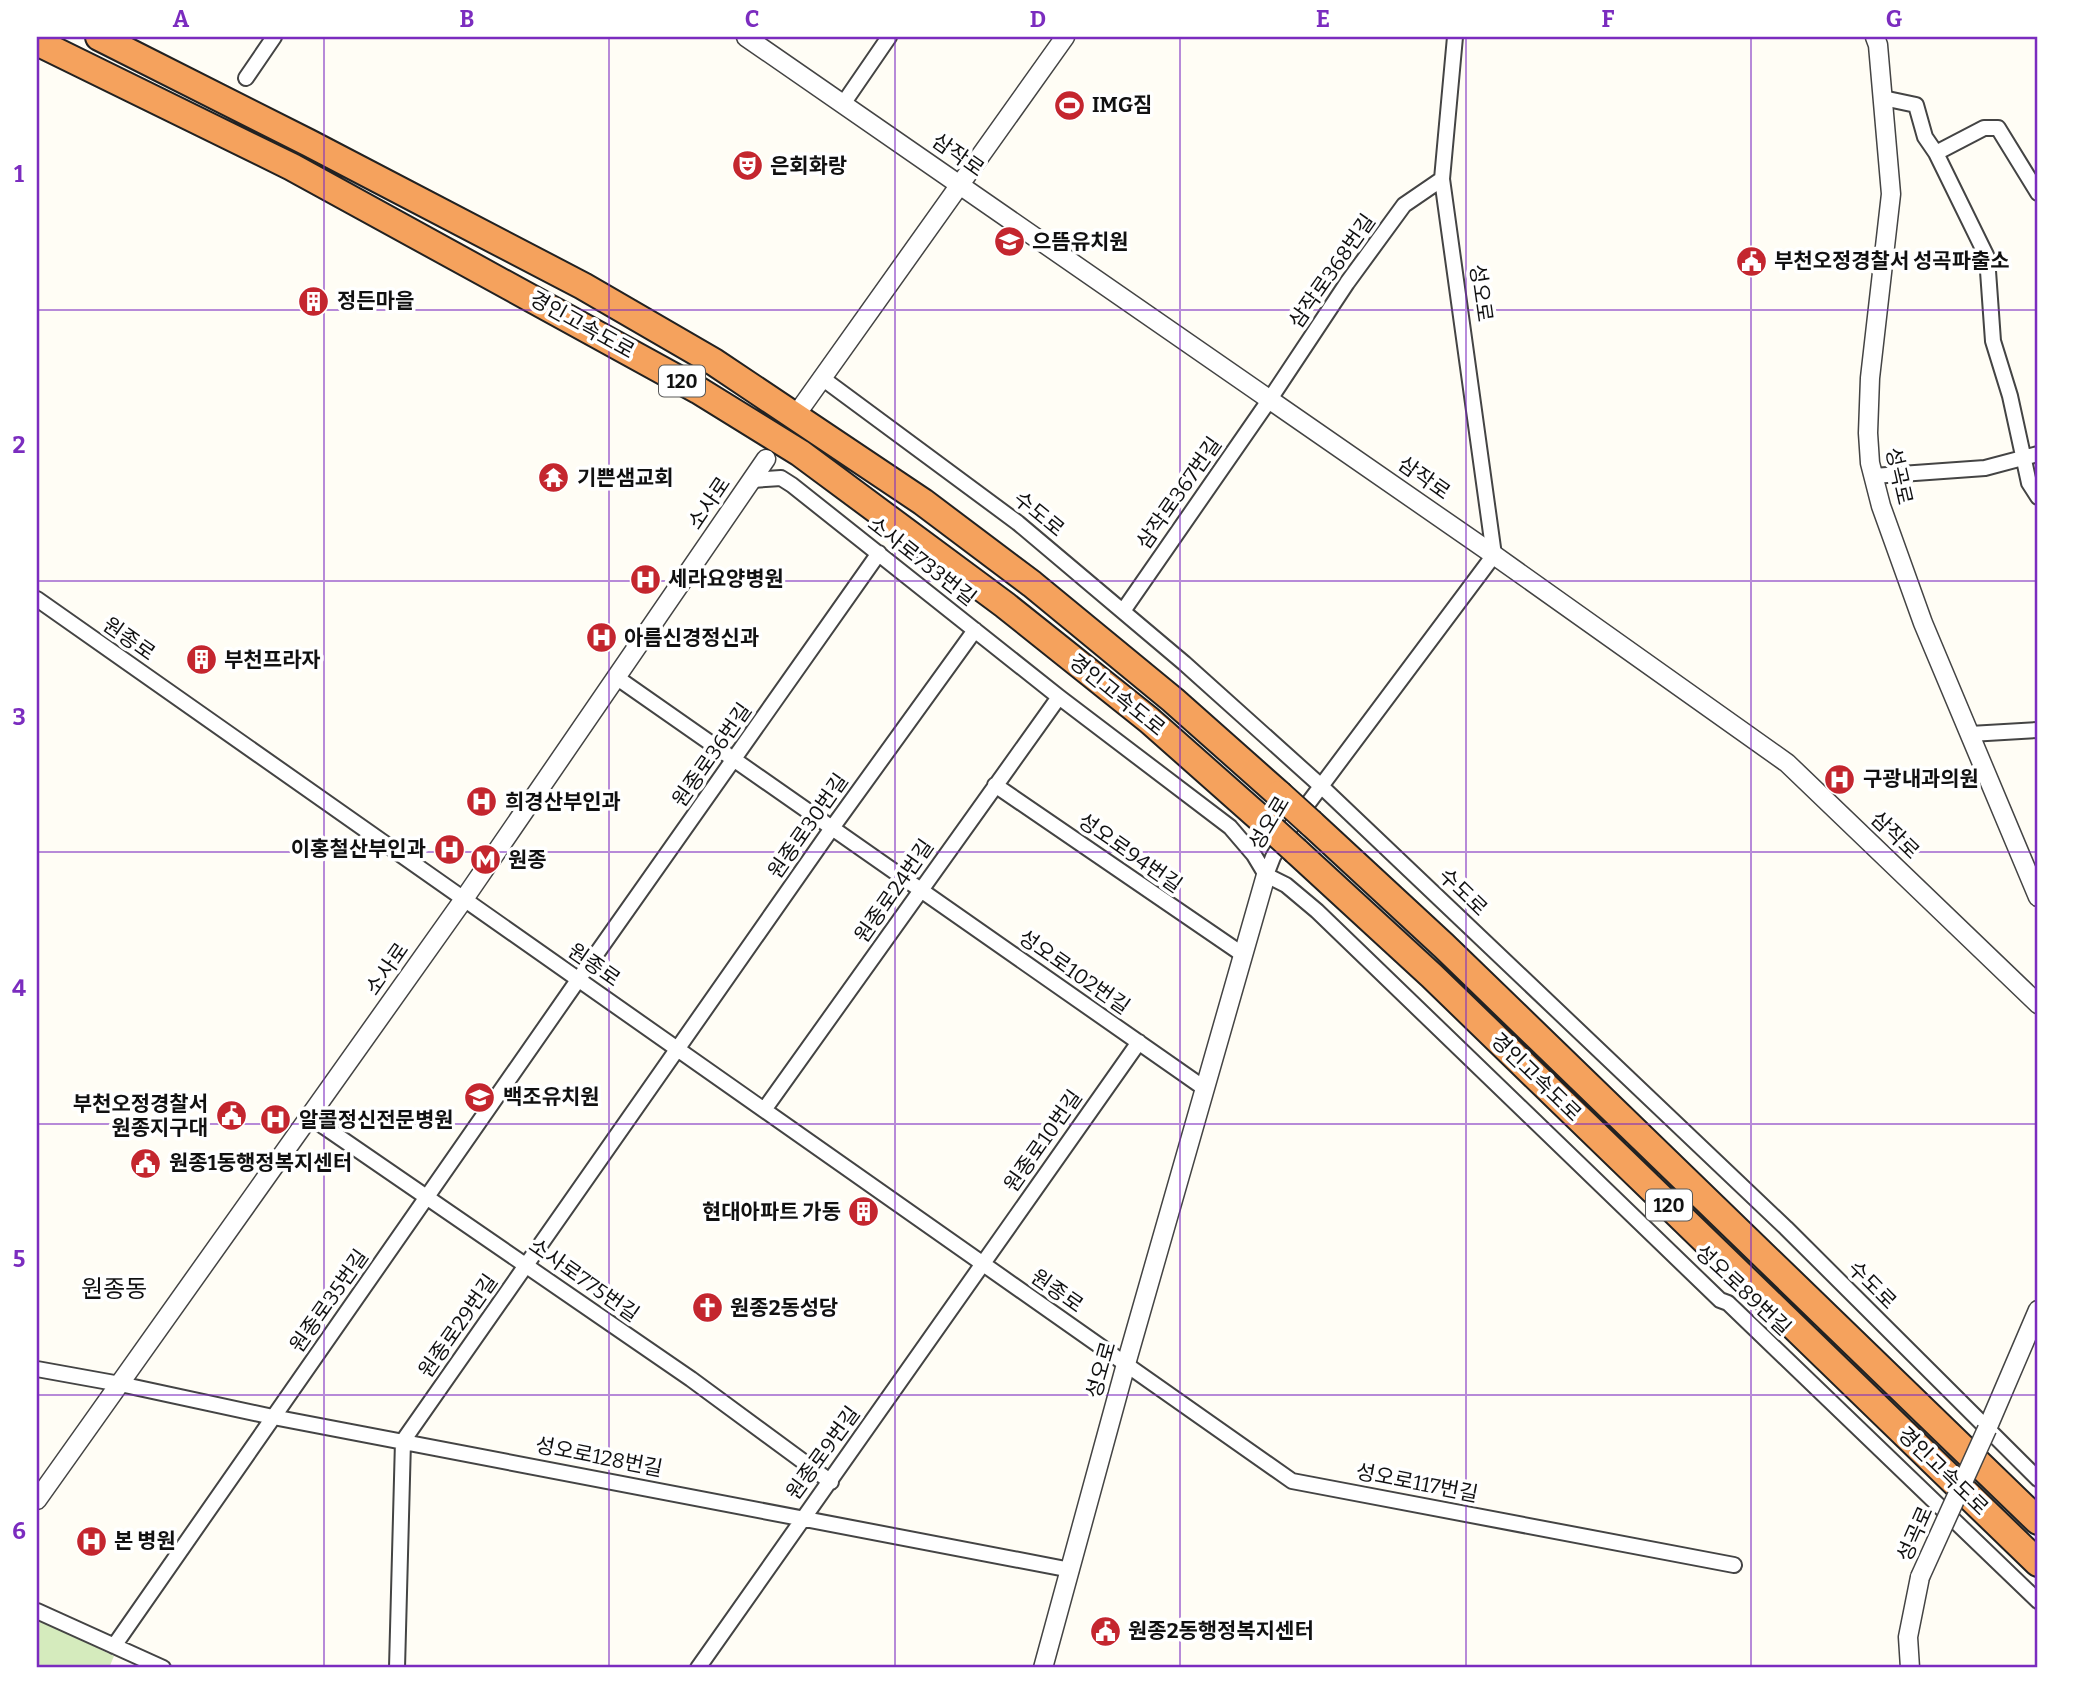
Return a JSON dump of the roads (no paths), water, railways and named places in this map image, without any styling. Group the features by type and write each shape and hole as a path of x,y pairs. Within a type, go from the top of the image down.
{"highway":[{"name":"경인고속도로","path":"99,37 583,286 714,362 923,502 1032,584 1173,700 1444,946 2038,1521"},
{"name":"경인고속도로","path":"37,42 292,167 698,390 800,453 1006,605 1149,720 1432,976 2038,1563"}],"street":[{"path":"246,78 274,37"},
{"name":"삼작로","path":"746,37 1494,555 1787,763 2038,1004"},
{"path":"843,104 889,37"},
{"path":"803,405 1065,37"},
{"name":"성오로","path":"1043,1668 1126,1364 1266,875 1280,845 1321,786 1494,555 1442,178 1455,37"},
{"name":"성곡로","path":"1875,37 1878,45 1891,194 1870,378 1868,433 1873,476 1923,623 2038,897"},
{"path":"1882,98 1916,105 1926,138 1987,257 1993,341 2032,456 2029,483 2038,497"},
{"path":"1936,153 1984,128 1998,128 2038,193"},
{"name":"삼작로368번길","path":"1270,399 1404,205 1442,178"},
{"name":"수도로","path":"822,378 1018,523 1123,611 1321,786 1786,1228 2038,1479"},
{"name":"삼작로367번길","path":"1123,611 1270,399"},
{"path":"1873,476 1985,468 2032,456"},
{"name":"소사로","path":"37,1500 464,899 766,459"},
{"name":"소사로733번길","path":"752,480 781,478 792,485 1059,697 1230,827 1254,855 1266,875"},
{"name":"원종로36번길","path":"578,979 879,554"},
{"name":"원종로","path":"37,599 1126,1364"},
{"name":"원종로30번길","path":"677,1049 975,630"},
{"name":"성오로102번길","path":"616,677 1204,1088"},
{"name":"원종로24번길","path":"764,1110 1059,697"},
{"path":"1970,734 2038,730"},
{"name":"성오로94번길","path":"995,785 1242,954"},
{"name":"성오로89번길","path":"1266,875 1286,885 1317,911 1720,1300 1728,1303 2038,1601"},
{"name":"원종로35번길","path":"114,1646 578,979"},
{"name":"원종로10번길","path":"983,1264 1139,1042"},
{"name":"원종로29번길","path":"403,1441 677,1049"},
{"name":"소사로775번길","path":"310,1117 691,1380 831,1482"},
{"name":"원종로9번길","path":"698,1668 983,1264"},
{"name":"성곡로","path":"1910,1660 1908,1637 1920,1577 2038,1310"},
{"name":"성오로117번길","path":"1126,1364 1292,1480 1734,1565"},
{"name":"성오로128번길","path":"37,1369 1070,1570"},
{"path":"397,1668 403,1441"},
{"path":"37,1611 163,1668"},
{"path":"1910,1660 1926,1668"}],"place":[{"name":"IMG짐","path":"1069,105"},
{"name":"은회화랑","path":"747,166"},
{"name":"으뜸유치원","path":"1009,242"},
{"name":"부천오정경찰서 성곡파출소","path":"1751,261"},
{"name":"정든마을","path":"314,301"},
{"name":"기쁜샘교회","path":"554,478"},
{"name":"세라요양병원","path":"645,579"},
{"name":"아름신경정신과","path":"601,638"},
{"name":"부천프라자","path":"201,660"},
{"name":"구광내과의원","path":"1840,779"},
{"name":"희경산부인과","path":"482,802"},
{"name":"이홍철산부인과","path":"449,849"},
{"name":"원종","path":"485,860"},
{"name":"백조유치원","path":"480,1097"},
{"name":"부천오정경찰서 원종지구대","path":"231,1116"},
{"name":"알콜정신전문병원","path":"276,1120"},
{"name":"원종1동행정복지센터","path":"146,1163"},
{"name":"현대아파트 가동","path":"864,1212"},
{"name":"원종2동성당","path":"707,1308"},
{"name":"본 병원","path":"91,1541"},
{"name":"원종2동행정복지센터","path":"1105,1631"}],"district":[{"name":"원종동","path":"114,1289"}]}
